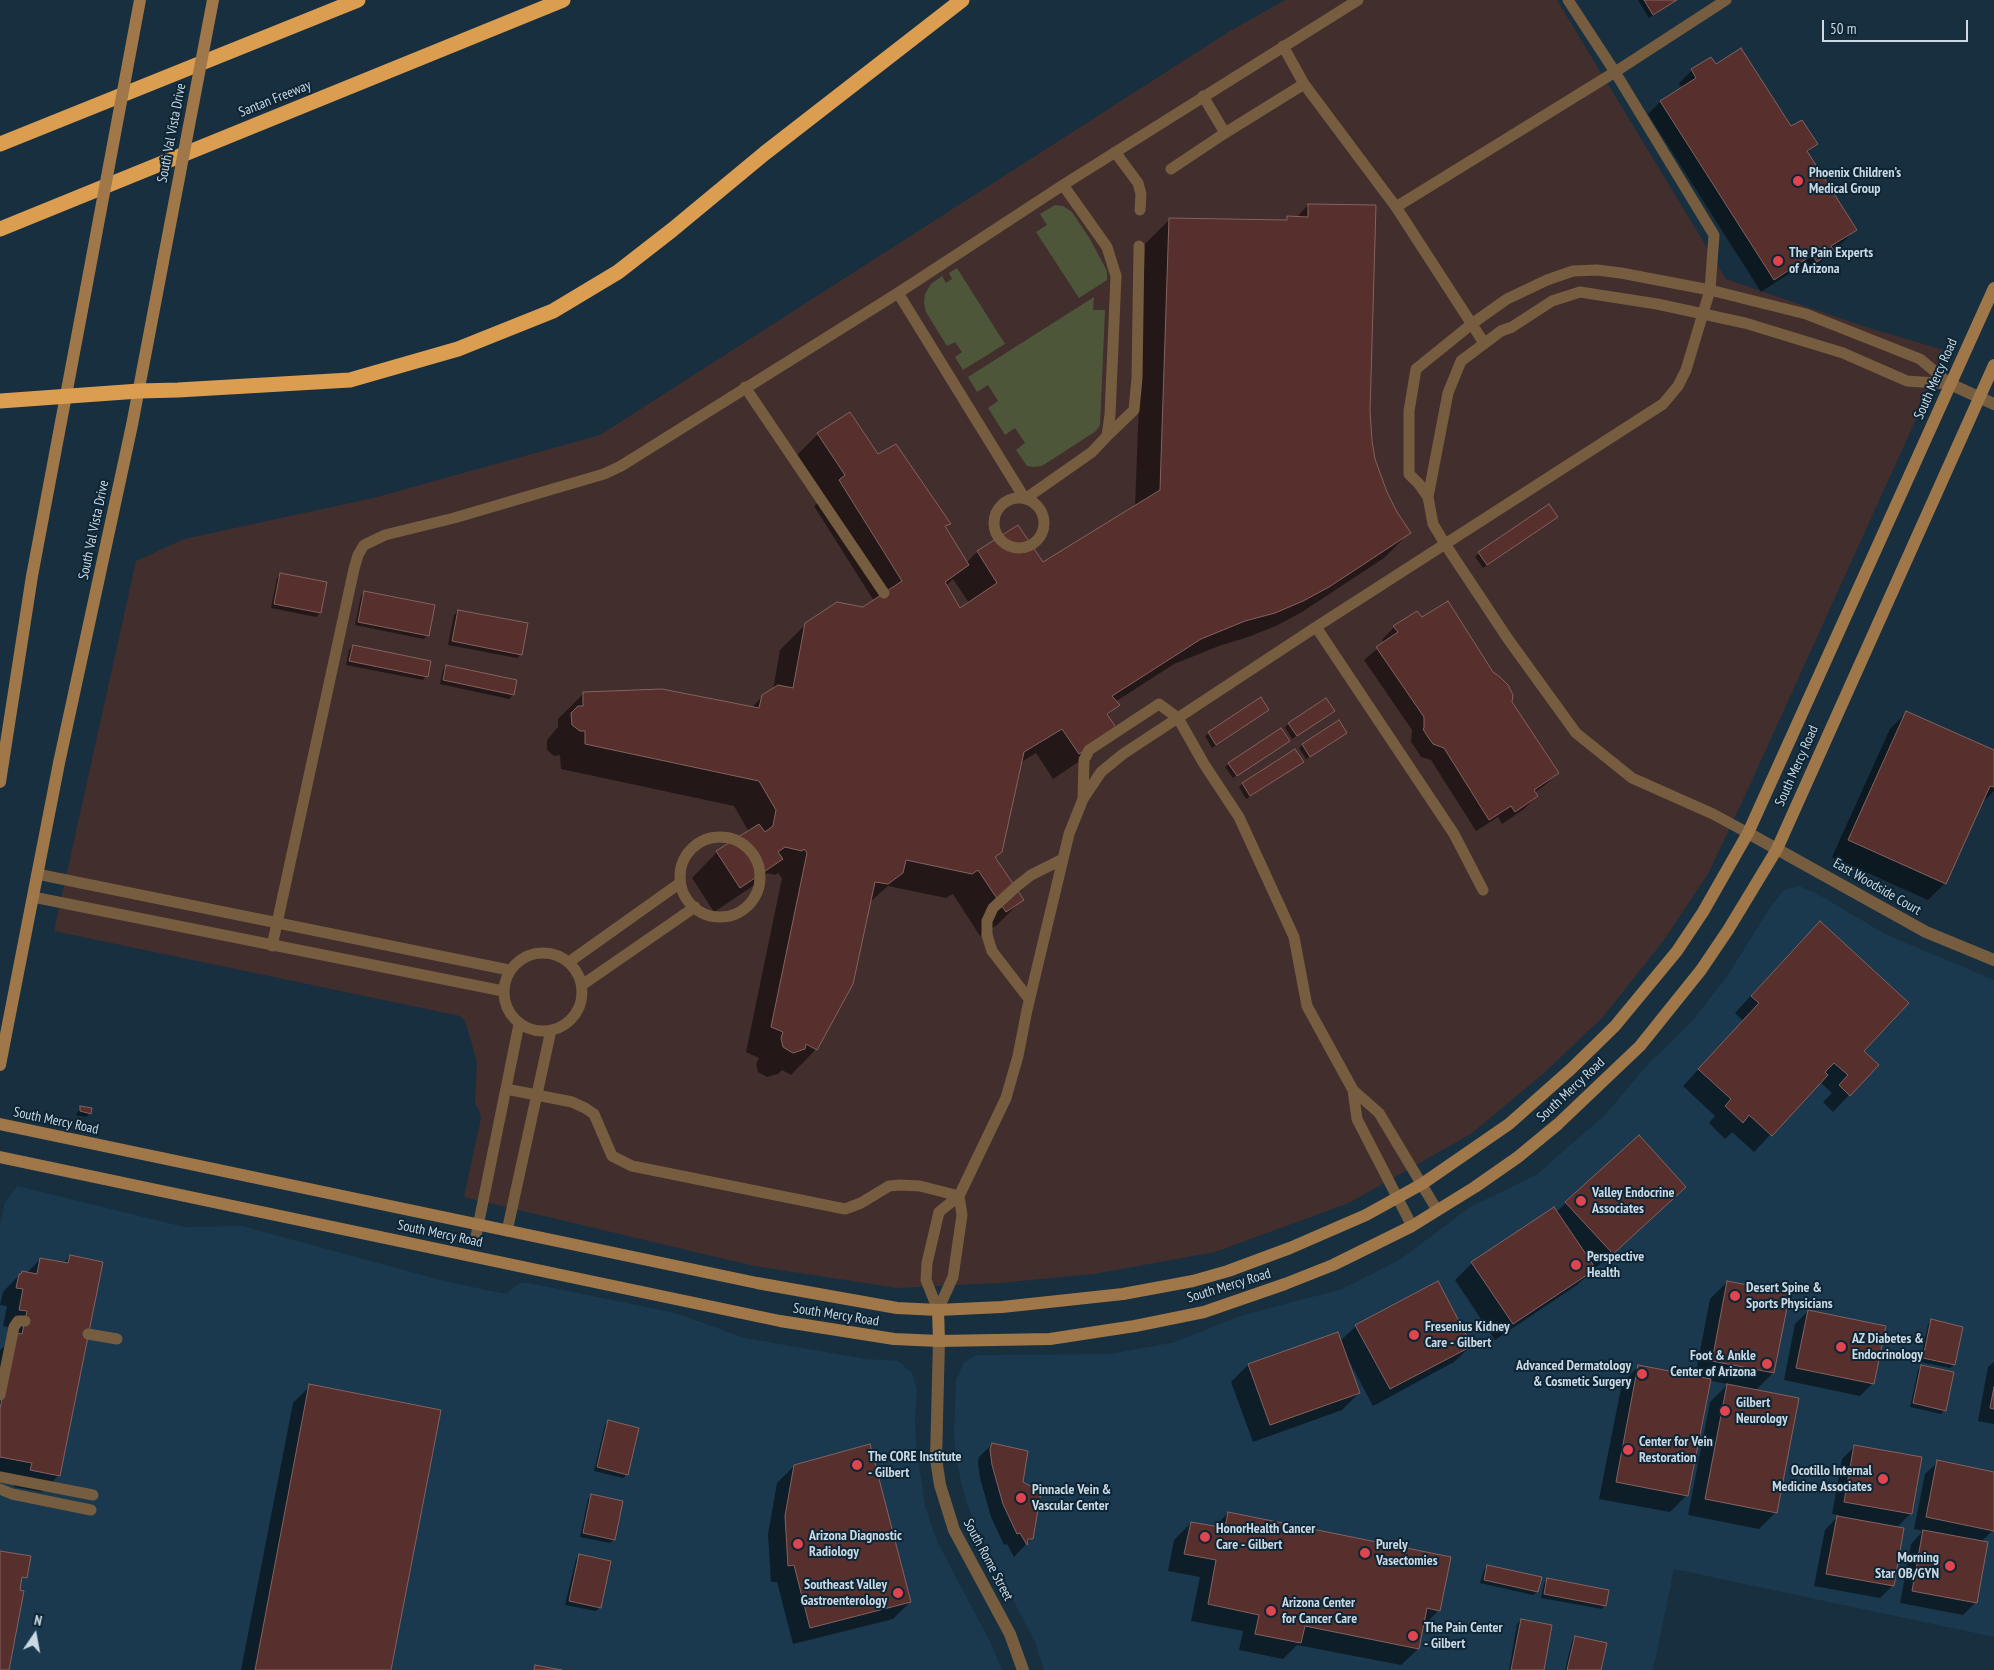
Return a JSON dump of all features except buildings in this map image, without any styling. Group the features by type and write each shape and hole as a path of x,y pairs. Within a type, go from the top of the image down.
{"highway":[{"path":"0,144 358,0"},
{"name":"Santan Freeway","path":"0,229 563,0"},
{"path":"0,401 139,391 350,380 458,349 553,311 626,266 766,153 962,0"}],"main road":[{"path":"0,782 32,576 140,0"},
{"name":"South Val Vista Drive","path":"0,1065 59,763 139,391 213,0"},
{"name":"South Mercy Road","path":"0,1124 676,1266 897,1308 938,1310 1046,1304 1123,1294 1193,1281 1228,1271 1290,1248 1366,1215 1422,1184 1509,1124 1571,1069 1615,1026 1676,951 1703,912 1748,833 1994,288"},
{"name":"South Mercy Road","path":"0,1157 780,1321 894,1339 939,1341 1050,1339 1135,1326 1204,1312 1255,1296 1333,1265 1412,1226 1475,1187 1534,1144 1596,1090 1640,1046 1706,962 1728,930 1777,849 1994,365"},
{"path":"938,1310 939,1341"}],"street":[{"path":"1950,384 1994,404"},
{"name":"East Woodside Court","path":"1748,833 1926,932 1994,960"},
{"name":"South Rome Street","path":"939,1341 936,1459 940,1485 954,1530 1010,1634 1023,1670"}],"lane":[{"path":"272,946 354,570 358,554 364,545 385,534 454,518 604,474 621,466 898,293 1063,185 1358,0"},
{"path":"938,1310 926,1280 927,1262 938,1212 959,1196 1006,1098 1018,1056 1029,999 1069,834 1083,799 1101,772 1123,754 1316,626 1662,404 1678,386 1686,370 1710,290 1714,236 1615,72 1568,0"},
{"path":"1396,207 1615,72 1726,0"},
{"path":"1283,46 1304,84 1396,207 1473,323 1484,343"},
{"path":"1171,169 1304,84"},
{"path":"1203,96 1225,133"},
{"path":"1115,152 1138,183 1141,194 1140,210"},
{"path":"1063,185 1107,247 1116,276 1110,415 1107,436"},
{"path":"898,293 1026,499 1039,508 1044,524 1038,539 1032,545 1017,548 1004,542 999,537 995,529 994,520 996,512 1008,500 1026,499 1092,452 1134,410 1137,378 1138,246"},
{"path":"1428,497 1419,484 1408,474 1409,411 1416,369 1473,323 1507,299 1547,280 1573,271 1597,270 1710,290 1806,314 1920,359 1950,384"},
{"path":"1748,833 1632,778 1576,733 1508,639 1445,544 1433,524 1428,497 1448,393 1461,361 1501,331 1512,327 1552,301 1580,292 1657,304 1745,323 1843,354 1907,381 1950,384"},
{"path":"745,387 884,593"},
{"path":"1316,626 1454,834 1483,890"},
{"path":"1083,799 1084,760 1089,750 1159,704 1178,718 1204,764 1238,817 1294,937 1307,1006 1353,1090 1357,1119 1412,1226"},
{"path":"715,837 728,837 747,848 754,856 759,872 758,888 754,898 747,906 738,913 727,916 714,916 702,913 694,907 684,895 680,883 680,870 684,858 692,848 702,841 715,837"},
{"path":"1029,999 992,951 986,935 987,921 993,908 1016,886 1031,875 1063,859"},
{"path":"37,874 509,970"},
{"path":"569,962 680,883"},
{"path":"33,897 503,991"},
{"path":"582,985 694,907"},
{"path":"537,953 559,956 569,962 575,969 582,985 582,997 578,1009 567,1022 551,1030 529,1029 519,1024 507,1009 503,991 509,970 526,956 537,953"},
{"path":"475,1241 519,1024"},
{"path":"508,1231 551,1030"},
{"path":"506,1088 572,1102 594,1114 612,1156 632,1166 845,1209 861,1203 888,1186 900,1184 920,1186 959,1196"},
{"path":"1353,1090 1380,1113 1437,1210"},
{"path":"938,1310 953,1277 962,1215 959,1196"},
{"path":"0,1396 14,1327 18,1321 25,1321"},
{"path":"88,1334 117,1339"},
{"path":"0,1477 93,1494"},
{"path":"0,1489 12,1494 90,1510"}],"shaded area":[{"path":"1285,0 1557,0 1726,279 1866,327 1947,351 1708,874 1664,940 1603,1017 1543,1074 1471,1134 1349,1203 1215,1252 1094,1274 1000,1283 897,1288 754,1266 464,1197 481,1118 475,1104 477,1062 465,1021 460,1016 54,931 136,561 184,539 373,498 600,435 1230,31"},
{"path":"1799,886 1816,893 1885,934 1994,980 1994,1637 1674,1569 1653,1670 1044,1670 1035,1642 980,1537 966,1500 956,1461 954,1431 956,1380 964,1363 978,1355 1110,1354 1175,1342 1240,1316 1342,1289 1401,1259 1470,1207 1536,1175 1606,1114 1646,1066 1692,1021 1726,978 1769,909 1784,890"},
{"path":"17,1186 184,1227 242,1226 444,1281 506,1294 520,1283 529,1283 675,1313 745,1338 866,1359 898,1361 912,1373 917,1389 916,1445 925,1506 937,1541 990,1642 1002,1670 0,1670 0,1226 5,1202"}],"green space":[{"path":"1055,205 1063,206 1072,212 1090,239 1107,271 1107,280 1079,298 1036,232 1047,225 1040,214"},
{"path":"957,268 1005,344 963,370 955,357 962,352 955,342 947,346 926,312 924,303 925,294 931,284 942,276 946,283 952,279 949,273"},
{"path":"1094,297 1093,310 1105,310 1100,425 1096,431 1042,466 1027,466 1016,450 1025,443 1015,428 1005,435 988,408 998,401 988,385 977,392 968,377"}],"place":[{"name":"Phoenix Children’s Medical Group","path":"1798,181"},
{"name":"The Pain Experts of Arizona","path":"1778,261"},
{"name":"Valley Endocrine Associates","path":"1581,1201"},
{"name":"Perspective Health","path":"1576,1265"},
{"name":"Desert Spine & Sports Physicians","path":"1735,1296"},
{"name":"Fresenius Kidney Care - Gilbert","path":"1414,1335"},
{"name":"AZ Diabetes & Endocrinology","path":"1841,1347"},
{"name":"Foot & Ankle Center of Arizona","path":"1767,1364"},
{"name":"Advanced Dermatology & Cosmetic Surgery","path":"1642,1374"},
{"name":"Gilbert Neurology","path":"1725,1411"},
{"name":"Center for Vein Restoration","path":"1628,1450"},
{"name":"The CORE Institute - Gilbert","path":"857,1465"},
{"name":"Ocotillo Internal Medicine Associates","path":"1883,1479"},
{"name":"Pinnacle Vein & Vascular Center","path":"1021,1498"},
{"name":"HonorHealth Cancer Care - Gilbert","path":"1205,1537"},
{"name":"Arizona Diagnostic Radiology","path":"798,1544"},
{"name":"Purely Vasectomies","path":"1365,1553"},
{"name":"Morning Star OB/GYN","path":"1950,1566"},
{"name":"Southeast Valley Gastroenterology","path":"898,1593"},
{"name":"Arizona Center for Cancer Care","path":"1271,1611"},
{"name":"The Pain Center - Gilbert","path":"1413,1636"}]}
